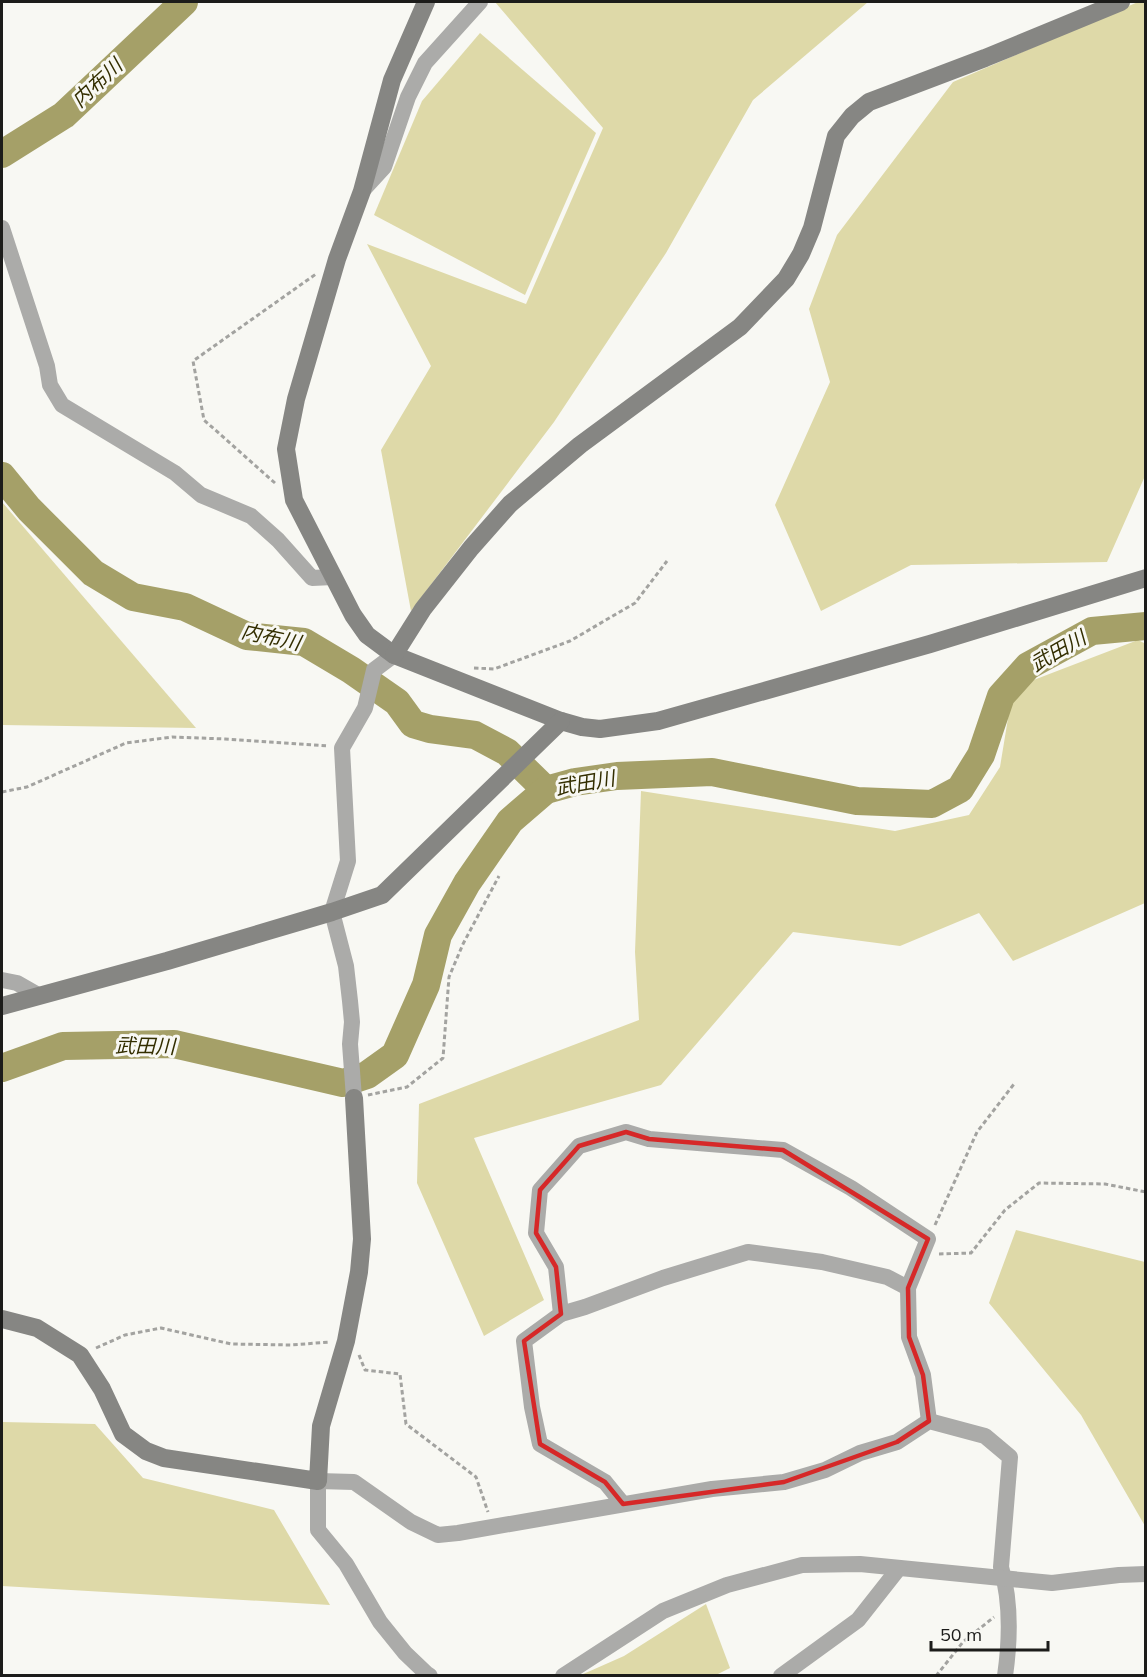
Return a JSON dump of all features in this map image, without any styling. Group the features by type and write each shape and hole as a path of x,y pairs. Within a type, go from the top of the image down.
{"street":[{"path":"426,2 392,80 362,191 337,259 296,399 285,449 294,500 353,615 367,635 394,655 429,667 555,727 600,729 658,721 918,647 1146,578"},
{"path":"362,191 384,167 408,97 425,63 480,2"},
{"path":"430,1676 405,1653 386,1629 346,1564 318,1530 321,1426 346,1341 359,1272 362,1239 350,1044 352,1022 346,966 332,912 348,861 342,748 366,708 374,670 394,655 423,609 471,548 510,504 580,445 740,327 786,279 801,254 812,228 836,136 852,116 869,102 985,58 1121,2"},
{"path":"2,228 47,366 50,386 62,405 176,473 201,495 251,516 278,540 312,578 333,577"},
{"path":"2,1006 167,961 332,912 381,895 555,727"},
{"path":"2,980 18,983 38,995"},
{"path":"561,1314 556,1267 536,1233 540,1190 579,1146 626,1132 649,1139 783,1150 851,1188 928,1239 908,1288 909,1337 922,1375 929,1421"},
{"path":"623,1504 605,1482 540,1444 532,1407 524,1341 561,1314 663,1278 748,1252 833,1265 887,1277 908,1288"},
{"path":"2,1319 37,1328 80,1355 102,1389 123,1434 146,1451 164,1458 318,1481 354,1482 411,1522 438,1535 494,1528 712,1489 784,1482 825,1470 860,1453 897,1442 929,1421 986,1436 1010,1458 1001,1568 1005,1579 1007,1607 1008,1656 1005,1676"},
{"path":"563,1676 663,1611 727,1585 802,1565 860,1564 1052,1583 1146,1574"},
{"path":"781,1676 858,1620 899,1568"}],"path":[{"path":"294,500 204,420 193,361 337,259"},
{"path":"472,668 494,669 570,642 635,603 667,561"},
{"path":"2,792 27,787 126,743 182,738 342,748"},
{"path":"354,1098 407,1088 443,1058 449,977 463,944 499,876"},
{"path":"928,1239 977,1132 1014,1084"},
{"path":"922,1254 971,1253 1005,1210 1039,1183 1105,1184 1146,1192"},
{"path":"80,1355 125,1335 161,1328 231,1344 291,1345 354,1341 365,1370 400,1374 406,1424 476,1477 494,1528"},
{"path":"936,1676 963,1642 1007,1607"}],"highlighted area":[{"path":"626,1132 649,1139 783,1150 928,1239 908,1288 909,1337 923,1375 929,1421 897,1442 784,1482 623,1504 605,1482 540,1444 524,1341 561,1314 556,1267 536,1233 540,1190 579,1146"}],"shaded area":[{"path":"495,2 868,2 753,100 666,253 554,422 411,611 381,450 431,366 367,244 526,304 603,128"},
{"path":"1138,2 1145,2 1145,476 1107,562 911,565 821,611 775,505 830,382 809,309 837,235 953,82"},
{"path":"480,33 596,133 525,295 374,215 422,101"},
{"path":"2,502 196,728 2,725"},
{"path":"1138,640 1146,644 1145,903 1013,961 979,913 900,946 793,932 661,1085 474,1138 544,1300 484,1336 417,1183 419,1104 639,1020 635,952 641,791 895,831 969,815 1000,767 1013,688"},
{"path":"1016,1230 1145,1262 1145,1526 1081,1415 989,1303"},
{"path":"2,1422 95,1424 143,1478 274,1510 330,1605 2,1586"},
{"path":"706,1604 730,1668 716,1675 581,1675 624,1656"}],"waterway":[{"name":"内布川","path":"2,154 64,115 184,2"},
{"name":"内布川","path":"2,476 29,509 93,573 133,597 185,607 247,636 304,642 351,670 397,702 413,724 430,729 475,735 507,752 546,790"},
{"name":"武田川","path":"2,1068 63,1046 174,1044 343,1083 367,1075 395,1055 426,985 438,935 467,883 510,821 546,790 575,782 617,776 712,772 857,801 932,804 960,789 981,755 1001,696 1028,666 1092,631 1146,626"}]}
